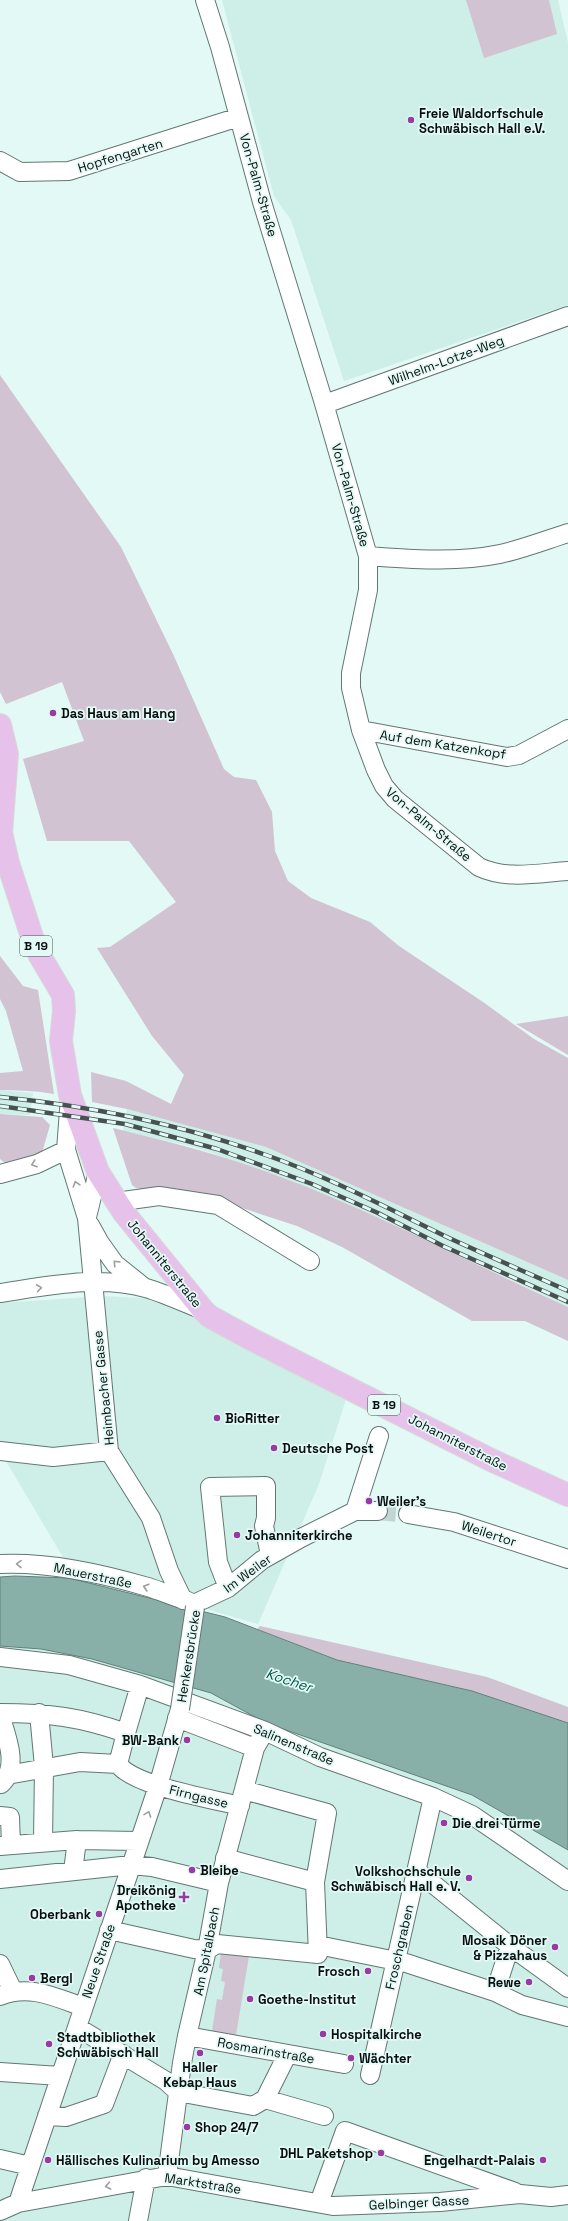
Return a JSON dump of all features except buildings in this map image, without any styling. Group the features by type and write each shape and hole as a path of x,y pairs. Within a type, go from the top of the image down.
{"main road":[{"name":"B 19","path":"0,725 8,754 1,831"},
{"name":"Johanniterstraße","path":"1,831 8,863 32,937 40,956 63,995 64,1011 61,1041 70,1095 98,1172 116,1202 203,1310 209,1316 251,1339 491,1460 568,1495"}],"street":[{"name":"Von-Palm-Straße","path":"205,0 262,202 325,404 368,556 368,590 351,673 352,696 361,730 384,786 395,799 479,866 492,873 507,875 568,872"},
{"name":"Hopfengarten","path":"0,161 20,172 69,171 239,117"},
{"name":"Wilhelm-Lotze-Weg","path":"325,404 568,316"},
{"path":"368,556 421,560 466,559 501,554 568,533"},
{"name":"Auf dem Katzenkopf","path":"361,730 507,757 519,755 568,729"},
{"path":"2,1171 37,1164 66,1150 70,1095"},
{"name":"Heimbacher Gasse","path":"66,1150 87,1218 109,1451 151,1518 169,1571 191,1604"},
{"name":"Heimbacher Gasse","path":"87,1218 98,1172"},
{"path":"116,1202 159,1196 218,1205 310,1261"},
{"path":"87,1218 100,1243 115,1264 146,1288"},
{"path":"0,1293 93,1282 146,1288 203,1310"},
{"path":"378,1511 355,1511 379,1436"},
{"path":"0,1450 54,1457 109,1451"},
{"path":"228,1588 218,1562 210,1487 266,1486 266,1518 264,1526 270,1555"},
{"name":"Im Weiler","path":"191,1604 228,1588 270,1555 355,1511"},
{"name":"Weilertor","path":"408,1514 454,1522 568,1559"},
{"name":"Mauerstraße","path":"0,1564 35,1564 73,1568 148,1587 191,1604"},
{"name":"Henkersbrücke","path":"178,1713 191,1604"},
{"name":"Salinenstraße","path":"0,1657 69,1665 140,1685 265,1730 320,1757 433,1796 472,1815 568,1881"},
{"path":"4,1779 40,1771 44,1767 80,1762 118,1764 140,1685"},
{"path":"4,1779 11,1757 0,1714 40,1713 89,1720 126,1733"},
{"path":"40,1713 44,1767 43,1842"},
{"path":"178,1713 255,1748"},
{"name":"Neue Straße","path":"18,2203 138,1841 158,1786 178,1713"},
{"name":"Am Spitalbach","path":"167,2176 178,2092 219,1883 255,1748 265,1730"},
{"name":"Firngasse","path":"118,1764 122,1771 158,1786 242,1798 328,1813 316,1882"},
{"name":"Froschgraben","path":"370,2075 433,1796"},
{"path":"0,1816 10,1817 6,1846 77,1840 138,1841"},
{"path":"73,1872 77,1840"},
{"path":"109,1930 194,1949 207,1950 217,1944 318,1954 316,1882 225,1858"},
{"path":"0,1879 131,1865 152,1867 219,1883"},
{"path":"417,1871 510,1946 568,1988"},
{"path":"318,1945 374,1955 396,1961 495,1992 522,2005 568,2018"},
{"path":"495,1992 510,1946"},
{"path":"0,1964 6,1994 38,1991 83,2007"},
{"path":"77,2027 166,2080 178,2092 253,2106 264,2099 287,2055"},
{"name":"Rosmarinstraße","path":"188,2036 287,2055 344,2064"},
{"path":"47,2116 66,2117 104,2104 123,2054"},
{"path":"0,2072 60,2076"},
{"path":"264,2099 324,2116"},
{"name":"Gelbinger Gasse","path":"520,2194 345,2131 335,2157 328,2210 440,2202 520,2194 551,2197 568,2195"},
{"path":"0,2159 30,2166"},
{"name":"Marktstraße","path":"0,2211 18,2203 146,2178 167,2176 328,2210"},
{"path":"138,2221 146,2178"}],"shaded area":[{"name":"Freie Waldorfschule Schwäbisch Hall e.V.","path":"222,0 558,0 568,43 568,305 344,381 291,220 274,196"},
{"path":"466,0 549,0 557,34 484,58"},
{"path":"0,375 121,547 173,654 224,769 234,777 256,780 272,812 275,851 288,881 311,898 370,922 399,946 483,1002 534,1039 568,1058 568,1280 266,1147 127,1109 92,1102 91,1072 126,1081 171,1104 184,1075 152,1036 97,948 110,947 176,902 129,841 47,841 23,759 84,741 62,682 6,704 0,692"},
{"path":"0,956 23,986 38,990 54,1094 0,1090 0,1073 23,1071 6,1011 0,999"},
{"path":"568,1016 568,1055 516,1024"},
{"path":"0,1090 33,1093 30,1115 0,1114"},
{"path":"127,1109 266,1147 568,1280 568,1307 379,1218 282,1177 194,1147 123,1131"},
{"path":"0,1114 42,1117 50,1125 42,1153 10,1167 0,1159"},
{"path":"113,1128 240,1162 318,1191 390,1223 568,1307 568,1341 525,1321 472,1321 342,1247 297,1226 239,1207 136,1188 132,1185"},
{"path":"103,1296 181,1300 348,1393 319,1484 258,1624 70,1569 0,1451 0,1303"},
{"path":"260,1626 487,1677 568,1707 568,1723 472,1691 337,1660 257,1629"},
{"path":"0,1646 41,1649 92,1659 211,1693 266,1723 472,1795 568,1850 568,2221 0,2221"},
{"path":"222,1946 250,1950 236,2035 212,2031 217,1999 222,2000 225,1982 221,1981 223,1969 219,1968"}],"water":[{"name":"Kocher","path":"15,1576 69,1578 225,1617 337,1660 472,1691 568,1723 568,1850 472,1795 266,1723 211,1693 92,1659 41,1649 0,1646 0,1577"}],"tunnel":[{"path":"378,1511 408,1514"}],"railway":[{"path":"0,1097 101,1111 168,1125 234,1144 336,1183 449,1238 568,1291"},
{"path":"0,1106 125,1124 217,1149 312,1184 378,1213 443,1246 568,1302"}],"place":[{"name":"Freie Waldorfschule Schwäbisch Hall e.V.","path":"411,120"},
{"name":"Das Haus am Hang","path":"53,713"},
{"name":"BioRitter","path":"217,1418"},
{"name":"Deutsche Post","path":"274,1448"},
{"name":"Weiler's","path":"369,1501"},
{"name":"Johanniterkirche","path":"237,1535"},
{"name":"BW-Bank","path":"187,1740"},
{"name":"Die drei Türme","path":"444,1823"},
{"name":"Bleibe","path":"192,1870"},
{"name":"Volkshochschule Schwäbisch Hall e. V.","path":"469,1878"},
{"name":"Dreikönig Apotheke","path":"184,1897"},
{"name":"Oberbank","path":"99,1914"},
{"name":"Mosaik Döner & Pizzahaus","path":"555,1947"},
{"name":"Frosch","path":"368,1971"},
{"name":"Bergl","path":"32,1978"},
{"name":"Rewe","path":"529,1982"},
{"name":"Goethe-Institut","path":"250,1999"},
{"name":"Hospitalkirche","path":"323,2034"},
{"name":"Stadtbibliothek Schwäbisch Hall","path":"49,2044"},
{"name":"Haller Kebap Haus","path":"200,2053"},
{"name":"Wächter","path":"351,2058"},
{"name":"Shop 24/7","path":"187,2127"},
{"name":"DHL Paketshop","path":"381,2153"},
{"name":"Hällisches Kulinarium by Amesso","path":"48,2160"},
{"name":"Engelhardt-Palais","path":"543,2160"}]}
